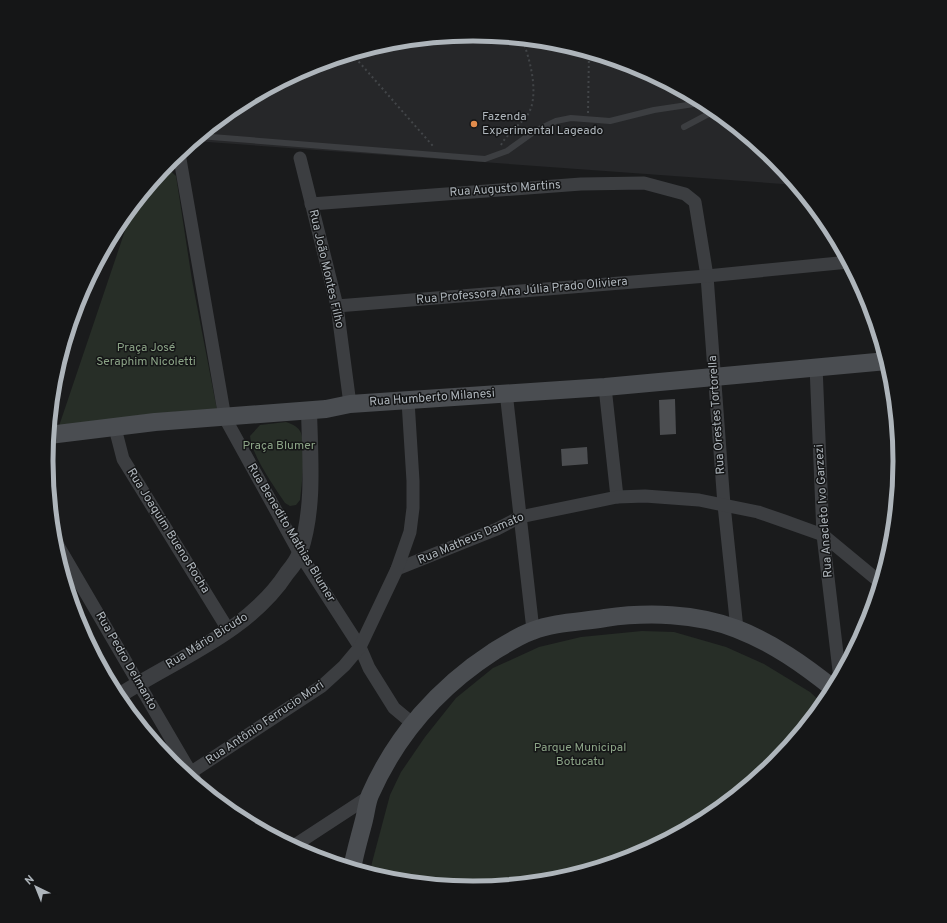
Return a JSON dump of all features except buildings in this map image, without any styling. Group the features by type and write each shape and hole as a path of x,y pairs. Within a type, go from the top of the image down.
{"main road":[{"name":"Rua Humberto Milanesi","path":"54,434 155,422 226,418 309,410 350,404 408,401 506,392 605,387 714,378 816,366 882,361"},
{"path":"353,864 370,796 391,754 412,723 435,698 472,665 512,640 533,630 617,617 662,614 718,623 737,629 790,656 829,685"}],"street":[{"name":"Rua João Montes Filho","path":"300,158 337,306 350,404"},
{"name":"Rua Benedito Mathias Blumer","path":"180,160 226,418 300,554 360,647 369,668 394,708 412,723"},
{"name":"Rua Augusto Martins","path":"311,204 582,184 644,183 685,194 695,202"},
{"name":"Rua Orestes Tortorella","path":"695,202 707,276 724,505 737,629"},
{"name":"Rua Professora Ana Júlia Prado Oliviera","path":"337,306 707,276 844,262"},
{"name":"Rua Anacleto Ivo Garzezi","path":"816,366 823,535 839,670"},
{"path":"605,387 617,497"},
{"path":"506,392 533,630"},
{"name":"Rua Antônio Ferrucio Mori","path":"190,773 322,686 344,666 360,647 397,569 410,532 413,508 413,481 408,401"},
{"name":"Rua Mário Bicudo","path":"123,693 229,631 259,608 284,579 300,554 310,495 309,410"},
{"name":"Rua Joaquim Bueno Rocha","path":"115,428 123,459 229,631"},
{"name":"Rua Matheus Damato","path":"397,569 497,529 520,517 617,497 645,496 699,500 758,512 823,535 877,580"},
{"name":"Rua Pedro Delmanto","path":"63,553 189,771"},
{"path":"298,843 370,796"}],"lane":[{"path":"207,137 485,159 507,151 545,125 571,118 610,121 619,120 642,112 694,104"},
{"path":"684,127 709,114"}],"path":[{"path":"496,156 503,140 527,115 532,104 533,72 524,45"},
{"path":"588,119 587,78 589,57"},
{"path":"355,58 422,136 442,156"}],"shaded area":[{"name":"Fazenda Experimental Lageado","path":"446,42 501,42 556,49 582,55 609,63 659,84 684,97 729,128 751,145 790,185 201,141 263,97 288,84 338,63 391,49 419,45"}],"green space":[{"name":"Praça José Seraphim Nicoletti","path":"170,170 176,176 192,280 217,410 137,416 58,429 128,223 157,184"},
{"name":"Praça Blumer","path":"286,422 299,429 303,447 300,500 296,505 290,506 285,503 264,471 255,453 250,436 260,425"},
{"name":"Parque Municipal Botucatu","path":"642,631 674,632 726,647 764,664 810,692 819,700 790,739 771,759 751,778 729,795 684,826 659,839 609,860 556,874 501,881 446,881 391,874 370,869 390,795 401,772 425,737 456,698 493,668 539,647 581,637"}],"place":[{"name":"Fazenda Experimental Lageado","path":"474,124"}]}
